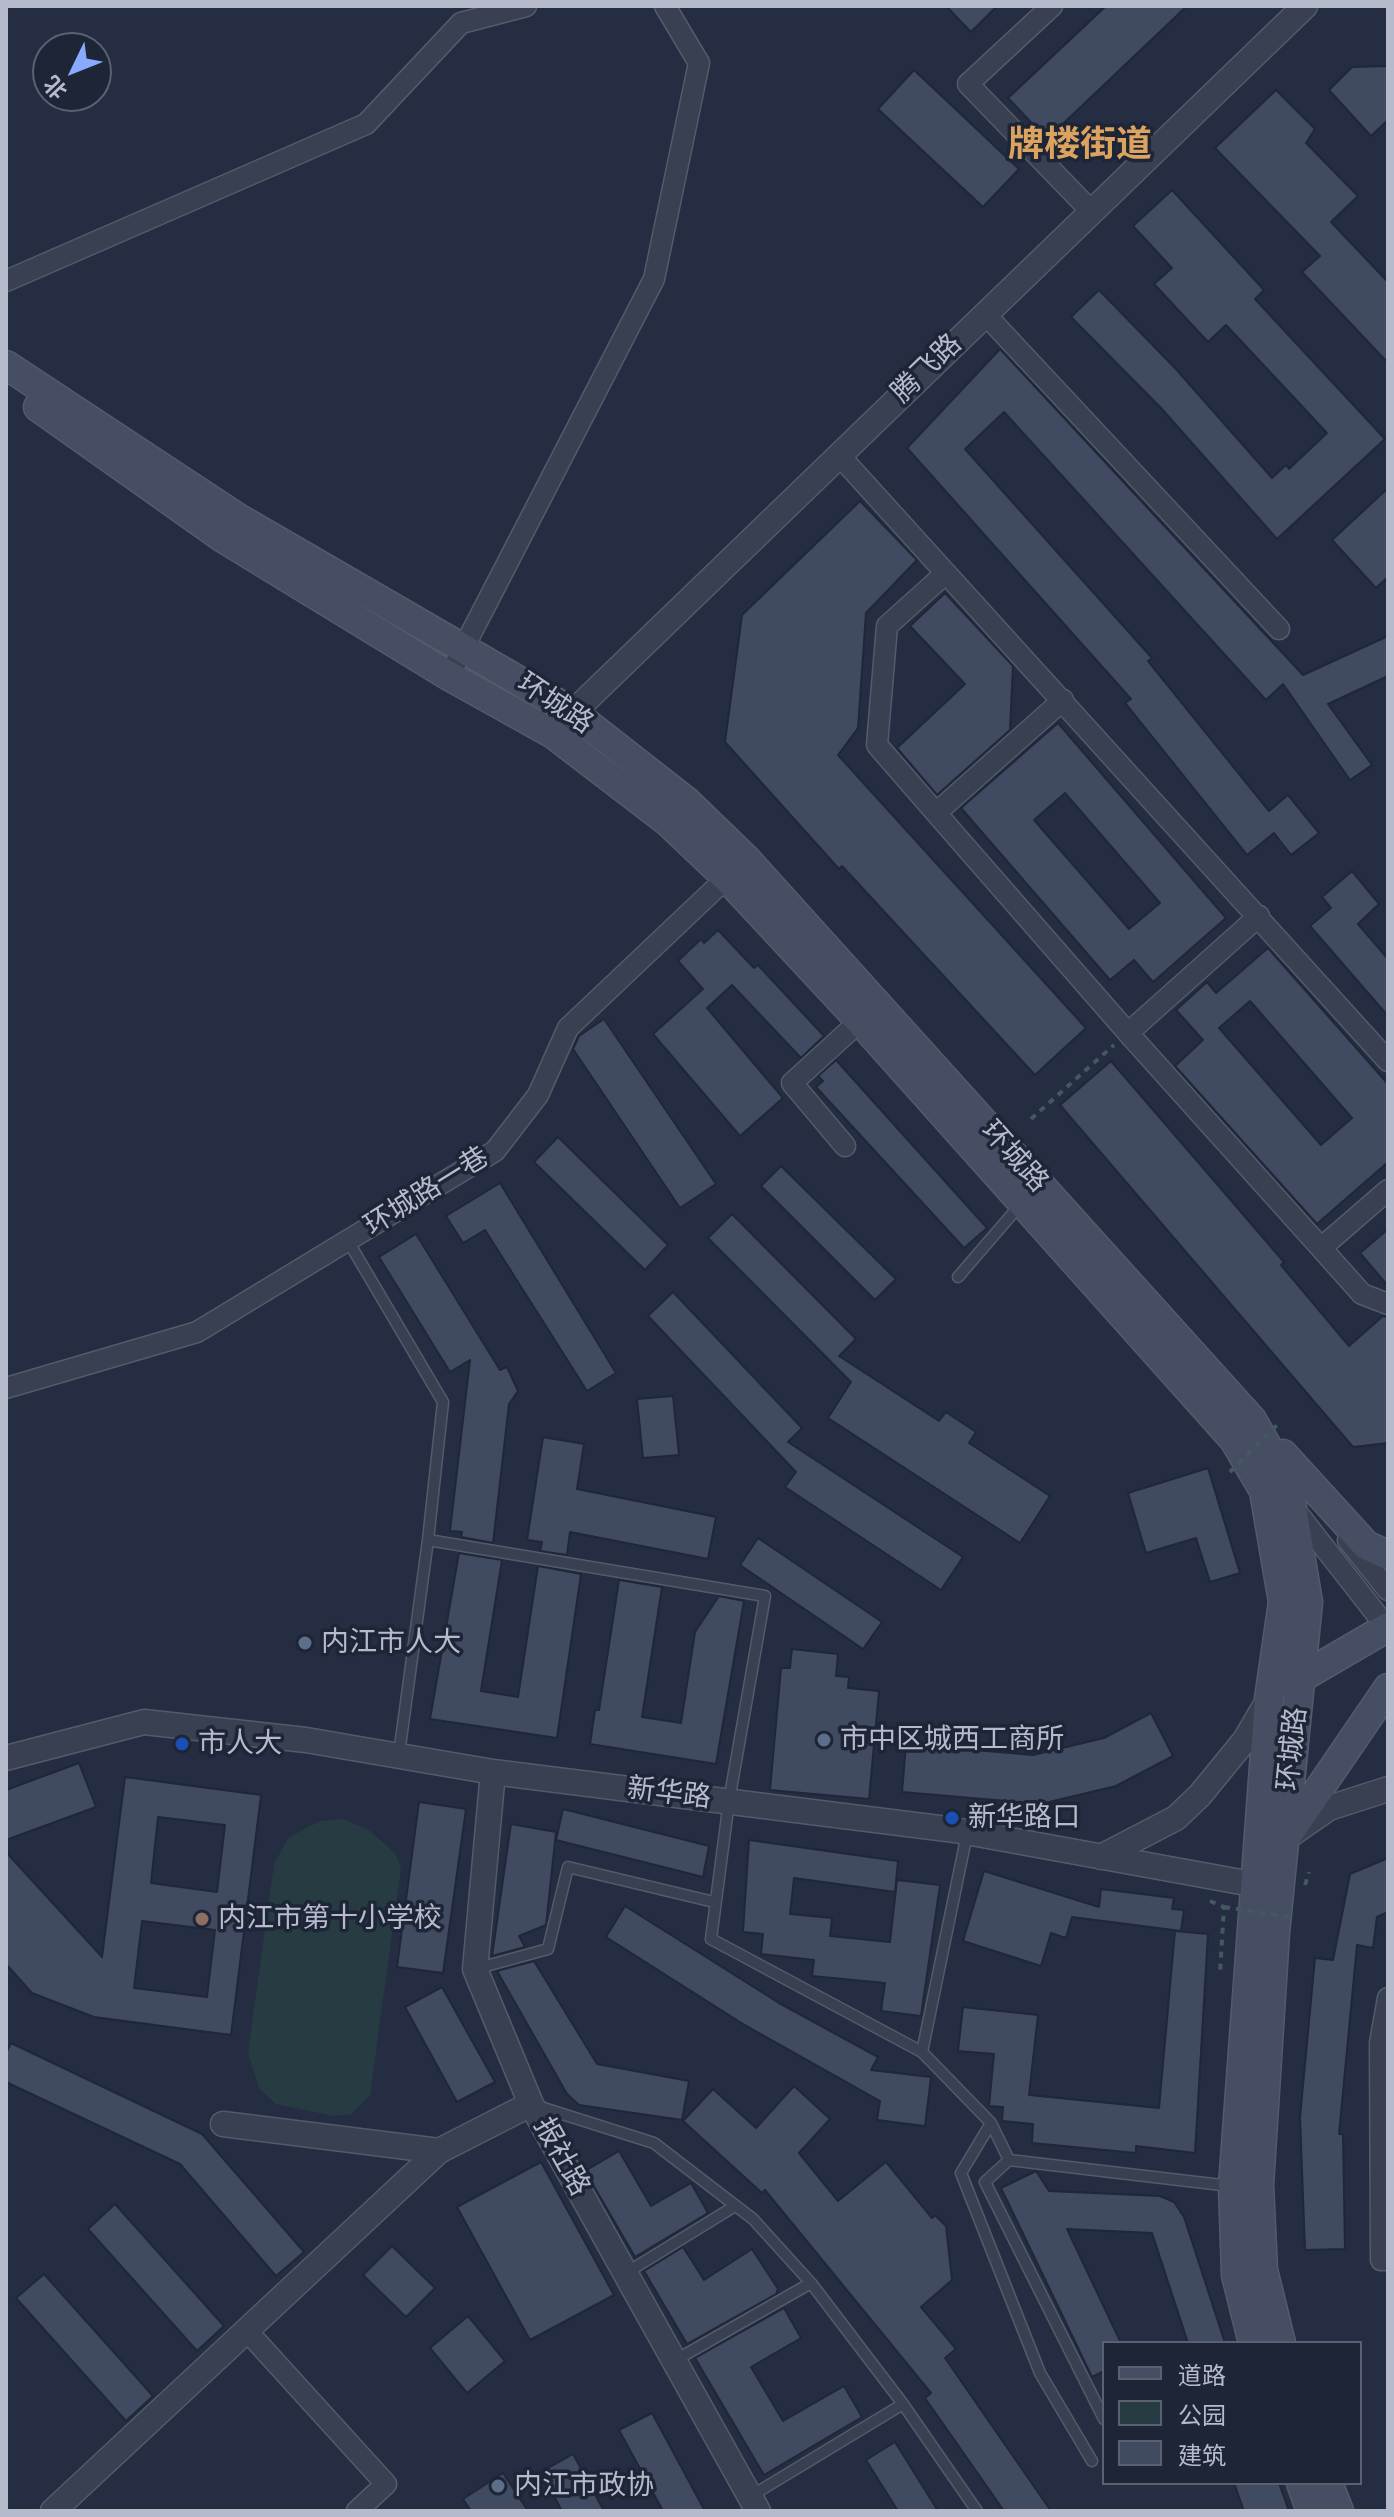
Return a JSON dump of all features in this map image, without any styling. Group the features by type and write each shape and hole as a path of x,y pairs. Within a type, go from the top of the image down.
{"main road":[{"name":"环城路","path":"6,365 238,518 571,711 686,801 736,869 860,1021 1023,1200 1255,1427 1283,1602 1269,1699 1266,1887 1246,2186 1236,2275 1252,2341"},
{"name":"环城路","path":"6,388 223,538 449,676 553,734 668,822 736,869 1255,1427 1288,1483 1308,1602 1284,1839 1266,1887"},
{"path":"1255,1427 1366,1545 1388,1555"},
{"path":"1269,1699 1301,1677 1388,1628"},
{"path":"1284,1839 1388,1688"},
{"name":"环城路","path":"1246,2186 1281,2341"},
{"path":"1302,2485 1311,2511"},
{"path":"1329,2485 1339,2511"}],"street":[{"path":"6,281 366,124 461,23 526,6"},
{"path":"449,676 654,279 699,63 665,6"},
{"path":"1052,6 968,84 1091,211"},
{"name":"腾飞路","path":"553,734 571,711 1305,6"},
{"path":"985,314 1279,629"},
{"path":"838,454 1388,1061"},
{"path":"946,573 887,626 877,745 1128,1033 1362,1294 1388,1304"},
{"path":"936,813 1063,700"},
{"name":"环城路一巷","path":"6,1388 197,1332 495,1151 538,1095 568,1028 736,869"},
{"path":"1128,1033 1259,916"},
{"path":"845,1146 792,1083 860,1021"},
{"path":"1321,1248 1388,1190"},
{"path":"1255,1427 1388,1590"},
{"path":"1292,1506 1388,1628"},
{"path":"1101,1857 1176,1818 1192,1803 1245,1740 1269,1699"},
{"name":"新华路","path":"6,1758 144,1722 306,1740 493,1772 968,1832 1266,1887"},
{"name":"报社路","path":"493,1772 475,1969 531,2104 754,2504"},
{"path":"1284,1839 1329,1808 1388,1789"},
{"path":"1388,1998 1380,2043 1385,2092 1381,2260 1388,2260"},
{"path":"53,2511 439,2151 531,2104"},
{"path":"223,2124 439,2151"},
{"path":"247,2331 386,2484 357,2511"}],"lane":[{"path":"958,1277 1023,1200"},
{"path":"348,1241 443,1402 428,1540 398,1755"},
{"path":"428,1540 765,1596 729,1801 711,1939 922,2052 991,2123 1009,2160"},
{"path":"922,2052 968,1832"},
{"path":"475,1969 548,1949 568,1867 714,1902"},
{"path":"531,2104 654,2143 753,2219 811,2283 903,2404 977,2511"},
{"path":"991,2123 961,2173 1040,2373 1092,2461"},
{"path":"1102,2415 985,2182 1009,2160 1246,2186"},
{"path":"626,2273 735,2206"},
{"path":"674,2361 811,2283"},
{"path":"754,2504 903,2404"}],"path":[{"path":"1031,1119 1128,1033"},
{"path":"1230,1472 1255,1427"},
{"path":"1220,1973 1224,1907 1295,1918"}],"green space":[{"path":"344,1819 370,1831 395,1853 401,1868 370,2095 352,2114 333,2116 276,2104 259,2088 248,2053 274,1864 289,1837 320,1821"}],"building":[{"path":"946,6 997,6 971,32"},
{"path":"1106,6 1187,6 1047,139 1008,98"},
{"path":"1388,66 1388,120 1371,136 1329,90 1352,67"},
{"path":"914,70 1019,169 983,207 878,109"},
{"path":"1276,90 1315,129 1306,143 1358,196 1331,222 1388,282 1388,363 1302,272 1320,256 1215,148"},
{"path":"1172,190 1264,290 1255,299 1385,439 1277,539 1161,408 1071,317 1099,290 1175,368 1272,478 1286,465 1289,469 1327,433 1226,325 1208,342 1154,284 1172,268 1133,226"},
{"path":"1000,349 1303,675 1388,636 1388,676 1328,704 1372,765 1350,780 1283,684 1266,700 1004,412 965,449 1152,658 1148,661 1269,811 1288,795 1319,833 1291,855 1274,833 1247,855 1125,703 1131,699 907,448"},
{"path":"1388,488 1388,577 1376,588 1332,540"},
{"path":"860,501 917,560 866,613 858,728 838,755 1086,1028 1035,1075 842,866 839,869 725,742 742,615"},
{"path":"945,593 1013,666 1010,730 937,795 897,748 965,684 910,626"},
{"path":"1058,723 1226,918 1153,982 1134,960 1110,980 961,808","holes":["1065,793 1160,903 1129,929 1034,820"]},
{"path":"1352,871 1379,904 1358,924 1388,959 1388,1016 1310,926 1331,908 1322,897"},
{"path":"718,930 754,968 758,965 824,1036 801,1058 732,985 707,1008 783,1098 740,1136 653,1034 703,989 678,961 701,939 704,943"},
{"path":"1268,948 1388,1084 1388,1162 1317,1224 1175,1066 1203,1040 1176,1010 1207,982 1216,993","holes":["1250,1001 1352,1118 1321,1145 1219,1028"]},
{"path":"604,1019 716,1184 680,1208 573,1049 579,1036"},
{"path":"836,1060 987,1228 964,1248 816,1087 823,1081 818,1076"},
{"path":"1111,1061 1284,1262 1281,1265 1349,1346 1383,1316 1388,1317 1388,1443 1353,1447 1060,1105"},
{"path":"558,1137 668,1245 645,1270 534,1162"},
{"path":"781,1166 896,1279 875,1300 761,1186"},
{"path":"500,1183 616,1373 587,1391 485,1230 463,1243 446,1216"},
{"path":"732,1214 856,1339 839,1356 939,1421 946,1412 976,1432 969,1443 1050,1496 1020,1543 828,1418 851,1382 708,1238"},
{"path":"1388,1229 1388,1286 1360,1253"},
{"path":"416,1234 500,1370 507,1367 518,1391 509,1404 493,1543 461,1537 462,1532 450,1531 470,1360 450,1372 379,1257"},
{"path":"673,1292 802,1428 788,1442 963,1557 941,1590 785,1487 796,1472 648,1316"},
{"path":"673,1396 679,1455 643,1458 637,1399"},
{"path":"543,1437 584,1444 577,1489 716,1517 708,1559 570,1532 567,1555 540,1551 542,1542 527,1540"},
{"path":"1208,1468 1240,1573 1210,1582 1196,1538 1146,1553 1128,1493"},
{"path":"758,1538 882,1622 863,1649 740,1565"},
{"path":"459,1553 502,1560 481,1691 518,1697 538,1566 581,1574 557,1738 430,1719"},
{"path":"619,1580 662,1587 642,1717 681,1723 695,1632 719,1596 744,1601 716,1764 590,1744 595,1710 599,1710"},
{"name":"市中区城西工商所","path":"792,1649 838,1654 836,1676 849,1677 848,1688 879,1691 869,1799 770,1790 781,1668 790,1668"},
{"path":"1151,1713 1173,1756 1116,1786 1041,1804 902,1792 906,1744 1033,1755 1104,1738"},
{"path":"79,1763 96,1807 6,1840 6,1790"},
{"path":"125,1777 261,1795 231,2035 94,2017 32,1993 6,1964 6,1852 102,1957","holes":["158,1817 225,1825 217,1892 151,1883","142,1921 215,1930 207,1997 134,1988"]},
{"path":"419,1802 466,1809 443,1973 397,1967"},
{"path":"563,1809 709,1846 703,1877 556,1840"},
{"path":"511,1824 556,1832 546,1925 519,1936 525,1947 492,1956"},
{"path":"749,1840 898,1861 895,1892 794,1878 790,1914 832,1918 830,1936 890,1942 897,1880 940,1885 921,2016 881,2011 885,1983 812,1976 814,1960 761,1954 763,1934 743,1932"},
{"path":"1388,1858 1388,1912 1377,1917 1373,1948 1357,1945 1339,2134 1343,2134 1345,2249 1305,2250 1300,2117 1315,1958 1333,1960 1350,1874"},
{"path":"984,1871 1099,1907 1101,1889 1174,1898 1172,1909 1184,1910 1181,1931 1072,1917 1066,1938 1051,1933 1041,1966 963,1941"},
{"path":"625,1906 779,2003 878,2057 871,2070 931,2077 925,2126 877,2120 880,2101 743,2024 606,1937"},
{"path":"1175,1931 1208,1934 1195,2153 1136,2146 1136,2153 1032,2143 1033,2124 1002,2121 1003,2107 989,2106 994,2054 958,2051 963,2007 1038,2015 1029,2095 1159,2108"},
{"path":"534,1961 597,2064 689,2081 682,2120 579,2105 567,2094 497,1971"},
{"path":"442,1987 495,2082 457,2102 405,2007"},
{"path":"11,2043 202,2134 304,2252 276,2276 180,2164 6,2082 6,2053"},
{"path":"794,2086 830,2119 799,2153 838,2201 886,2162 932,2218 935,2215 946,2226 952,2280 921,2307 956,2349 945,2358 1051,2511 1004,2511 925,2398 931,2393 765,2190 762,2193 683,2121 713,2089 756,2128"},
{"path":"619,2151 651,2206 691,2183 708,2213 635,2257 585,2171"},
{"path":"541,2162 614,2295 530,2340 457,2207"},
{"path":"1036,2171 1049,2191 1160,2196 1174,2202 1184,2217 1224,2341 1187,2341 1152,2233 1067,2229 1120,2341 1102,2341 1102,2372 1092,2377 1001,2188"},
{"path":"115,2204 224,2326 197,2351 88,2229"},
{"path":"392,2246 435,2288 406,2317 363,2275"},
{"path":"683,2247 704,2280 752,2249 778,2289 776,2294 687,2344 644,2271"},
{"path":"44,2274 153,2396 126,2421 16,2298"},
{"path":"784,2308 801,2338 751,2367 783,2421 844,2386 862,2417 764,2475 695,2358"},
{"path":"468,2316 505,2361 467,2393 430,2348"},
{"path":"652,2413 705,2511 663,2511 619,2430"},
{"path":"895,2442 938,2511 898,2511 866,2460"},
{"path":"573,2454 604,2511 562,2511 541,2472"},
{"name":"内江市政协","path":"503,2473 528,2511 471,2511 463,2499"},
{"path":"1235,2485 1280,2485 1289,2511 1244,2511"}],"place":[{"name":"内江市人大","path":"305,1643"},
{"name":"市中区城西工商所","path":"824,1740"},
{"name":"市人大","path":"182,1744"},
{"name":"新华路口","path":"952,1818"},
{"name":"内江市第十小学校","path":"202,1919"},
{"name":"内江市政协","path":"498,2486"}],"district":[{"name":"牌楼街道","path":"1080,146"}]}
